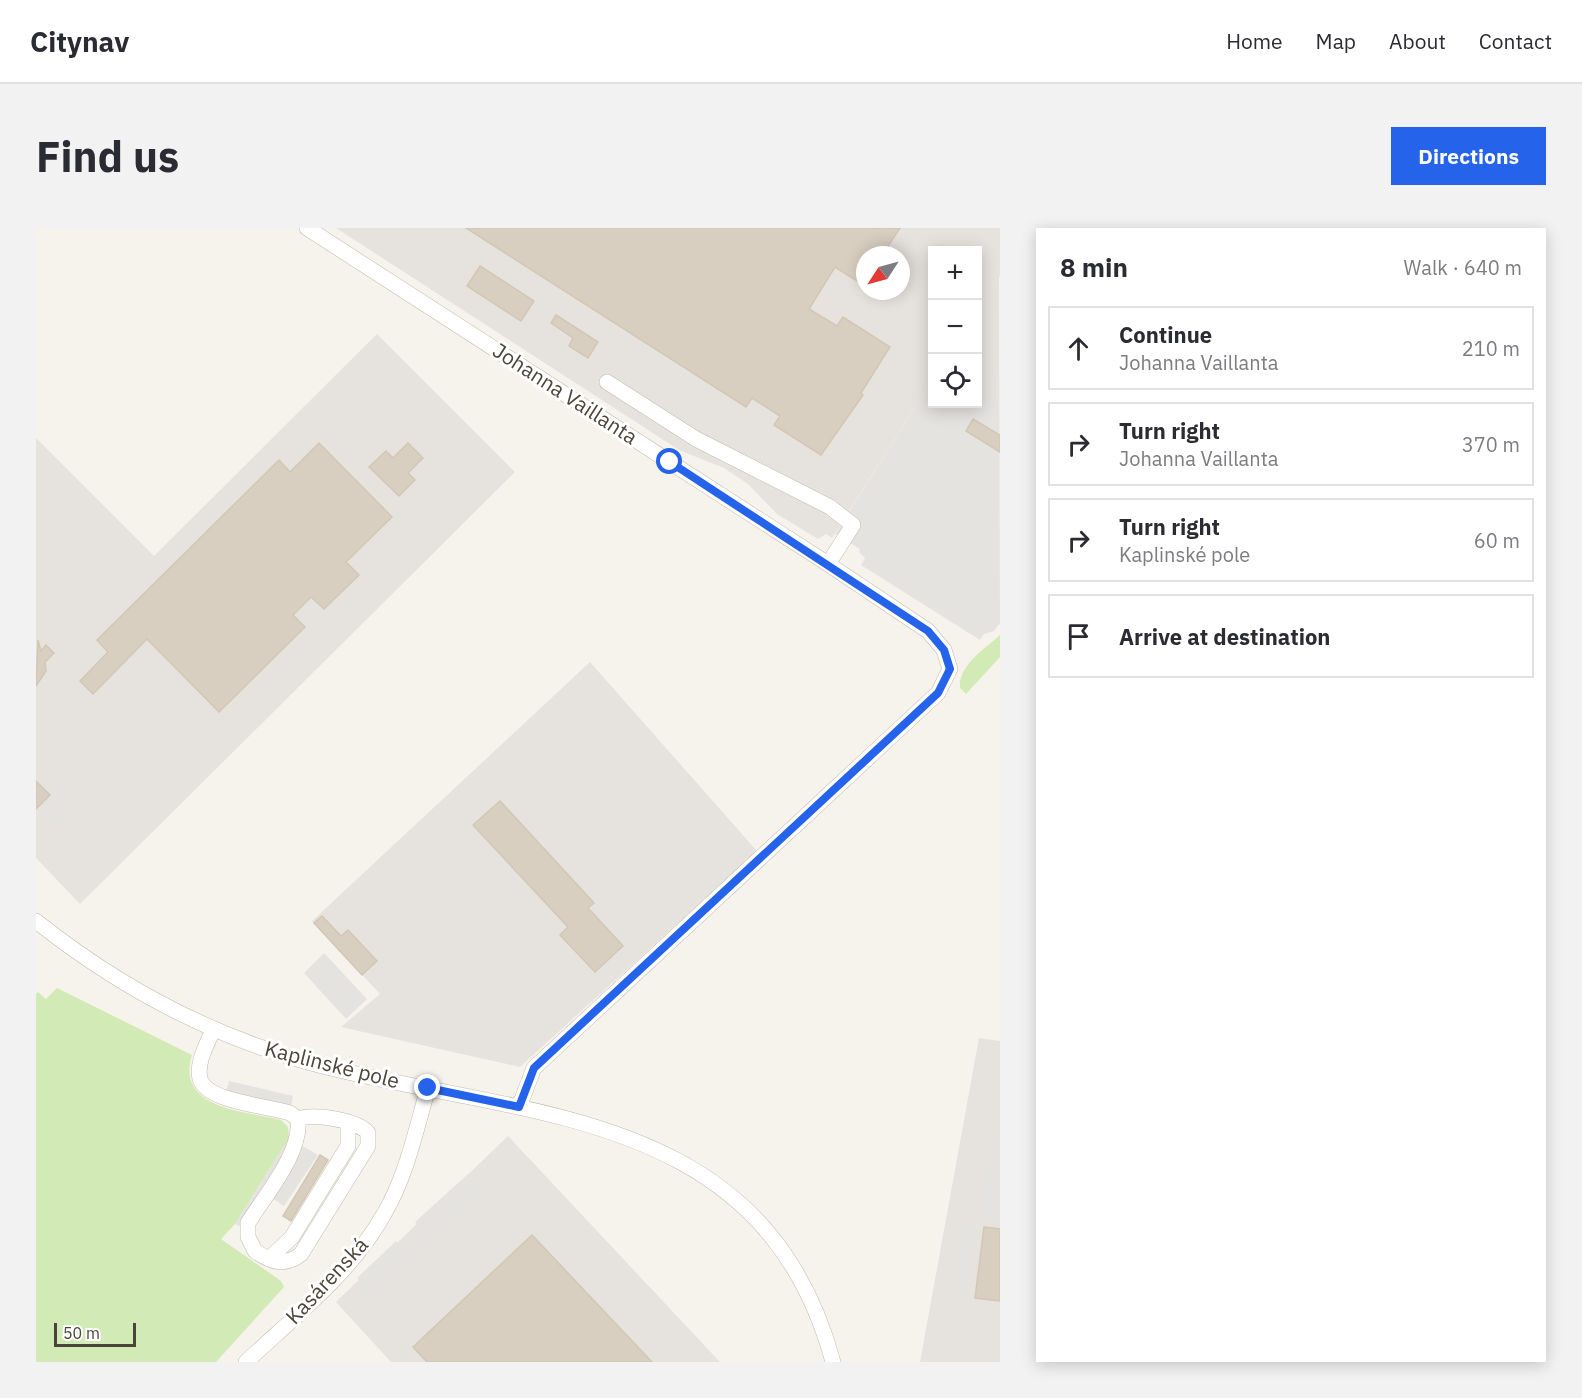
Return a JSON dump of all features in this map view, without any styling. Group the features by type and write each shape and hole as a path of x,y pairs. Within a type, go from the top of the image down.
{"street":[{"name":"Johanna Vaillanta","path":"307,228 928,631 944,650 950,669 938,693 534,1068 519,1107"},
{"path":"607,382 696,439 830,507 853,525 828,564"},
{"name":"Kaplinské pole","path":"36,921 72,950 126,985 213,1030 312,1063 591,1124 644,1142 680,1160 719,1187 760,1226 791,1268 816,1314 833,1362"},
{"path":"213,1030 200,1072 206,1089 217,1096 291,1113 298,1119 299,1130 296,1146 248,1223 247,1230 255,1251 273,1261 292,1237 348,1146 353,1124 313,1116 298,1119"},
{"name":"Kasárenská","path":"246,1362 334,1279 374,1231 397,1187 428,1088"}],"shaded area":[{"path":"336,228 1000,228 1000,276 982,303 982,246 928,246 928,386 832,538 826,534 818,539 777,514 748,484 724,468 679,450"},
{"path":"999,276 1000,623 994,631 984,634 980,640 861,565 865,558 859,552 860,549 835,534 928,386 928,408 982,408 982,304"},
{"path":"377,334 515,472 80,904 36,858 36,438 154,556"},
{"path":"590,662 757,851 520,1067 341,1027 380,994 312,921"},
{"path":"52,797 69,814 55,828 38,810"},
{"path":"324,953 367,999 346,1019 304,973"},
{"path":"979,1038 1000,1041 1000,1362 920,1362"},
{"path":"229,1081 293,1096 290,1113 225,1097"},
{"path":"991,1134 1000,1134 1000,1224 980,1221"},
{"path":"508,1136 720,1362 391,1362 336,1302"},
{"path":"289,1138 318,1155 284,1206 266,1194 247,1229 235,1224"},
{"path":"468,1174 487,1194 458,1221 454,1218 367,1300 358,1290 363,1284 357,1278 396,1241 403,1248 422,1230 415,1222"},
{"path":"962,1221 977,1223 969,1293 954,1291"}],"green space":[{"path":"1000,635 1000,657 966,694 960,688 963,672 974,658"},
{"path":"57,988 192,1055 189,1073 194,1087 203,1097 233,1110 281,1120 288,1127 289,1138 235,1224 221,1239 281,1281 284,1287 216,1362 36,1362 36,994 38,992 46,999"}],"building":[{"path":"466,228 900,228 888,246 856,246 856,280 835,267 809,309 837,326 843,317 890,347 861,393 863,395 821,455 774,425 780,416 752,398 746,407"},
{"path":"480,266 534,301 521,321 467,286"},
{"path":"556,315 598,342 588,358 569,346 573,338 551,323"},
{"path":"973,419 1000,435 1000,452 966,431"},
{"path":"319,443 392,517 346,562 359,575 324,609 311,597 293,615 305,627 219,712 147,639 93,694 80,681 108,652 97,640 279,460 290,472"},
{"path":"408,443 423,458 408,473 415,480 399,496 369,467 386,451 393,458"},
{"path":"38,640 41,651 46,645 54,653 45,662 46,671 36,686"},
{"path":"36,781 50,795 36,809"},
{"path":"500,801 594,903 588,908 623,946 595,972 560,935 568,927 473,825"},
{"path":"322,916 341,936 348,930 377,961 362,975 314,923"},
{"path":"320,1155 328,1160 291,1221 283,1216"},
{"path":"984,1227 1000,1229 1000,1301 975,1298"},
{"path":"532,1235 652,1362 427,1362 413,1347"}],"route":[{"path":"428,1088 519,1107 534,1068 834,792 938,693 950,669 944,650 928,631 670,462"}]}
